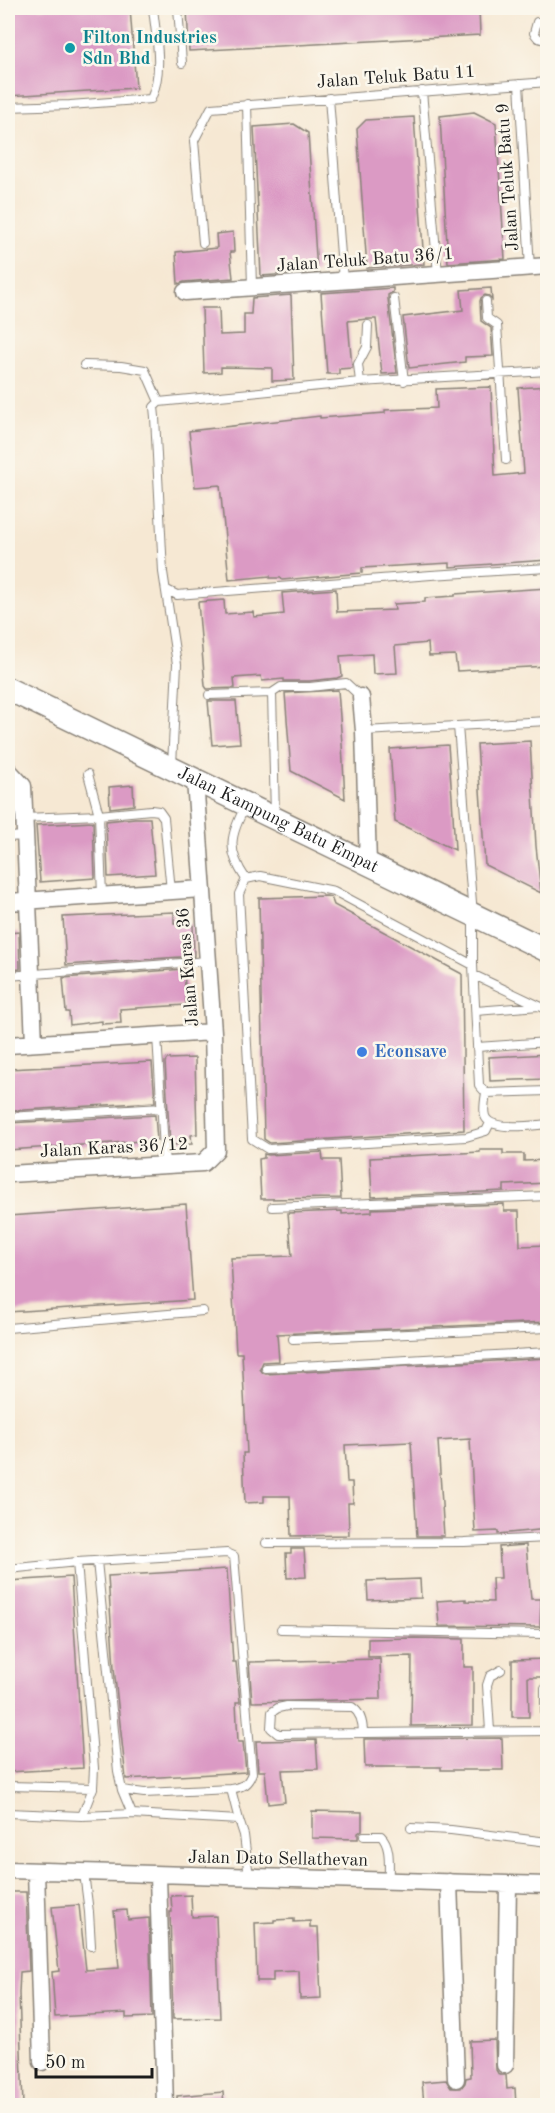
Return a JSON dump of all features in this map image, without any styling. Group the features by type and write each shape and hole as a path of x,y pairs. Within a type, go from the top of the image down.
{"main road":[{"name":"Jalan Kampung Batu Empat","path":"8,689 548,951"}],"street":[{"name":"Jalan Teluk Batu 36/1","path":"185,292 548,266"},
{"path":"361,697 368,864"},
{"path":"8,770 23,786 34,1043"},
{"name":"Jalan Karas 36","path":"195,780 213,1032 216,1150"},
{"path":"8,902 202,889"},
{"path":"8,1045 213,1032"},
{"name":"Jalan Karas 36/12","path":"8,1174 203,1163 216,1150"},
{"name":"Jalan Dato Sellathevan","path":"8,1870 388,1881 450,1895 508,1896 548,1885"},
{"path":"36,1871 42,2062"},
{"path":"158,1876 165,2106"},
{"path":"450,1895 456,2079"},
{"path":"505,2065 508,1896"}],"lane":[{"path":"8,107 151,99 157,86 159,68 153,8"},
{"path":"178,8 182,63"},
{"path":"548,22 537,22 534,33 538,38 548,41"},
{"name":"Jalan Teluk Batu 11","path":"203,243 194,141 211,108 548,82"},
{"name":"Jalan Teluk Batu 9","path":"519,84 530,268"},
{"path":"422,91 438,274"},
{"path":"329,98 343,281"},
{"path":"247,104 252,287"},
{"path":"394,298 404,381"},
{"path":"486,301 487,318 497,325 506,460"},
{"path":"360,382 358,364 367,347 368,325"},
{"path":"84,365 121,366 145,370 159,402"},
{"path":"171,769 177,664 163,572 154,407 159,402 360,382 548,371"},
{"path":"167,590 177,595 430,574 548,568"},
{"path":"209,695 272,693 281,687 346,683 361,697"},
{"path":"272,693 275,819"},
{"path":"364,731 548,721"},
{"path":"458,726 473,915 479,1085 486,1092 548,1090"},
{"path":"88,774 99,815 102,896"},
{"path":"246,805 236,825 231,843 237,865 246,879"},
{"path":"24,818 151,810 159,812 164,818 171,891"},
{"path":"8,837 25,836"},
{"path":"246,879 260,876 334,891 473,965"},
{"path":"246,879 239,894 239,912 252,1139 268,1149 466,1137 486,1131 490,1123"},
{"path":"8,976 208,961"},
{"path":"474,975 543,1008"},
{"path":"476,1011 543,1008"},
{"path":"158,1036 165,1165"},
{"path":"477,1047 548,1042"},
{"path":"486,1092 484,1116 490,1123 500,1126 548,1124"},
{"path":"8,1117 162,1108"},
{"path":"272,1206 548,1196"},
{"path":"8,1328 203,1311"},
{"path":"293,1339 548,1328"},
{"path":"266,1368 548,1352"},
{"path":"266,1543 464,1542 548,1538"},
{"path":"8,1569 77,1562 227,1553 234,1556 252,1773 249,1782 241,1788 231,1789 144,1793 122,1790"},
{"path":"97,1561 117,1771 132,1814"},
{"path":"77,1562 94,1768 93,1788 82,1816"},
{"path":"281,1629 543,1635 548,1623"},
{"path":"490,1731 487,1685 490,1676 501,1670"},
{"path":"363,1733 363,1722 358,1711 352,1707 287,1706 272,1712 271,1728 278,1734 546,1731 545,1688"},
{"path":"8,1786 93,1788"},
{"path":"231,1789 244,1835 249,1877"},
{"path":"8,1813 82,1816 132,1814 239,1820"},
{"path":"411,1828 451,1830 548,1842"},
{"path":"364,1836 381,1836 385,1840 388,1846 388,1881"},
{"path":"84,1873 91,1946"}],"building":[{"name":"Filton Industries Sdn Bhd","path":"8,8 130,8 136,88 8,96"},
{"path":"187,8 479,8 480,35 189,51"},
{"path":"474,112 496,123 505,259 448,263 440,116"},
{"path":"414,117 424,264 367,268 357,129 366,120"},
{"path":"294,124 308,133 317,272 261,276 254,127"},
{"path":"233,232 234,252 230,252 233,278 178,284 176,252 217,248 216,234"},
{"path":"393,288 388,299 397,373 382,374 376,319 368,319 348,321 352,368 339,369 339,374 327,374 321,293"},
{"path":"491,288 492,300 485,295 480,301 481,321 491,328 493,356 465,357 465,362 409,368 403,317 463,310 461,290"},
{"path":"291,295 294,380 272,381 272,368 221,367 221,372 204,373 202,308 219,308 220,335 244,334 244,314 251,314 252,298"},
{"path":"548,386 548,560 450,567 450,563 362,568 362,573 282,580 281,578 270,578 270,576 229,580 220,485 195,487 189,431 320,416 320,418 385,413 385,410 437,408 436,389 491,387 495,476 524,473 518,388"},
{"path":"548,588 548,666 457,671 455,655 429,656 428,643 395,646 397,673 373,674 372,654 340,656 342,676 337,678 310,681 284,681 284,679 262,681 261,676 234,678 235,688 207,689 205,686 198,602 224,600 225,614 253,612 254,617 284,614 282,593 336,589 337,612 395,610 394,604 425,602 425,598"},
{"path":"338,690 345,799 291,771 285,693"},
{"path":"208,701 236,701 240,743 212,745"},
{"path":"530,741 541,893 485,865 477,744"},
{"path":"448,745 455,850 395,822 390,749"},
{"path":"133,785 134,805 110,808 109,787"},
{"path":"150,818 155,874 108,877 106,821"},
{"path":"93,822 95,878 40,882 36,825"},
{"name":"Econsave","path":"331,897 334,905 462,974 464,1130 270,1143 264,1139 259,898"},
{"path":"174,912 174,924 193,924 194,956 66,965 63,917"},
{"path":"19,932 20,969 8,970 8,933"},
{"path":"184,969 186,1005 120,1009 121,1023 102,1024 102,1021 70,1025 69,1012 66,1012 63,978"},
{"path":"548,1054 548,1079 490,1081 489,1057"},
{"path":"195,1058 197,1134 191,1135 192,1144 170,1145 165,1062 167,1059"},
{"path":"152,1062 155,1102 8,1111 8,1069"},
{"path":"155,1115 157,1140 8,1150 8,1123"},
{"path":"480,1150 503,1150 503,1154 524,1154 524,1161 548,1160 548,1183 504,1185 504,1191 372,1197 370,1158 480,1152"},
{"path":"322,1152 323,1160 339,1160 341,1198 261,1199 259,1159 264,1158 264,1154"},
{"path":"186,1204 193,1300 8,1312 8,1216"},
{"path":"504,1204 504,1211 519,1211 520,1246 548,1245 548,1322 277,1334 279,1361 263,1362 260,1369 266,1374 548,1358 548,1529 498,1534 498,1531 475,1532 470,1439 438,1441 444,1536 417,1536 411,1442 345,1445 347,1482 352,1482 353,1503 348,1503 349,1535 291,1536 290,1496 264,1496 264,1502 245,1503 243,1453 247,1453 242,1353 236,1353 231,1258 292,1256 288,1213 342,1211 342,1214 372,1212 372,1209"},
{"path":"526,1545 531,1599 541,1599 540,1627 439,1626 437,1601 466,1599 466,1601 493,1602 492,1578 501,1578 499,1547"},
{"path":"291,1549 304,1549 306,1577 287,1578 286,1553 291,1553"},
{"path":"227,1569 233,1662 236,1662 240,1702 236,1702 238,1742 243,1742 246,1772 126,1779 114,1668 108,1576"},
{"path":"71,1577 83,1768 8,1772 8,1581"},
{"path":"420,1579 421,1598 368,1600 367,1581"},
{"path":"368,1639 464,1639 464,1667 473,1667 473,1725 411,1726 412,1656 368,1657"},
{"path":"380,1659 381,1699 252,1702 249,1662"},
{"path":"547,1659 547,1677 528,1677 529,1717 512,1717 512,1660"},
{"path":"502,1738 503,1770 365,1767 364,1739"},
{"path":"316,1740 318,1769 282,1770 285,1802 268,1804 265,1771 258,1771 256,1741"},
{"path":"312,1811 362,1812 362,1830 358,1833 358,1839 312,1838"},
{"path":"8,1892 26,1892 29,1971 20,1972 19,1993 23,2106 8,2106"},
{"path":"191,1895 192,1917 216,1916 220,2018 173,2019 171,1896"},
{"path":"79,1905 86,1970 119,1968 114,1911 127,1910 128,1920 149,1918 152,2017 126,2018 126,2013 55,2017 52,1972 59,1971 52,1907"},
{"path":"294,1919 294,1922 310,1921 310,1927 318,1927 321,1998 300,1999 299,1971 273,1972 273,1981 257,1981 255,1923"},
{"path":"495,2040 496,2070 499,2075 506,2075 507,2089 515,2088 516,2106 473,2106 472,2099 424,2104 422,2082 446,2080 451,2088 461,2088 466,2078 471,2077 470,2041"},
{"path":"223,2092 224,2106 177,2106 177,2096"}],"place":[{"name":"Filton Industries Sdn Bhd","path":"70,48"},
{"name":"Econsave","path":"362,1052"}]}
